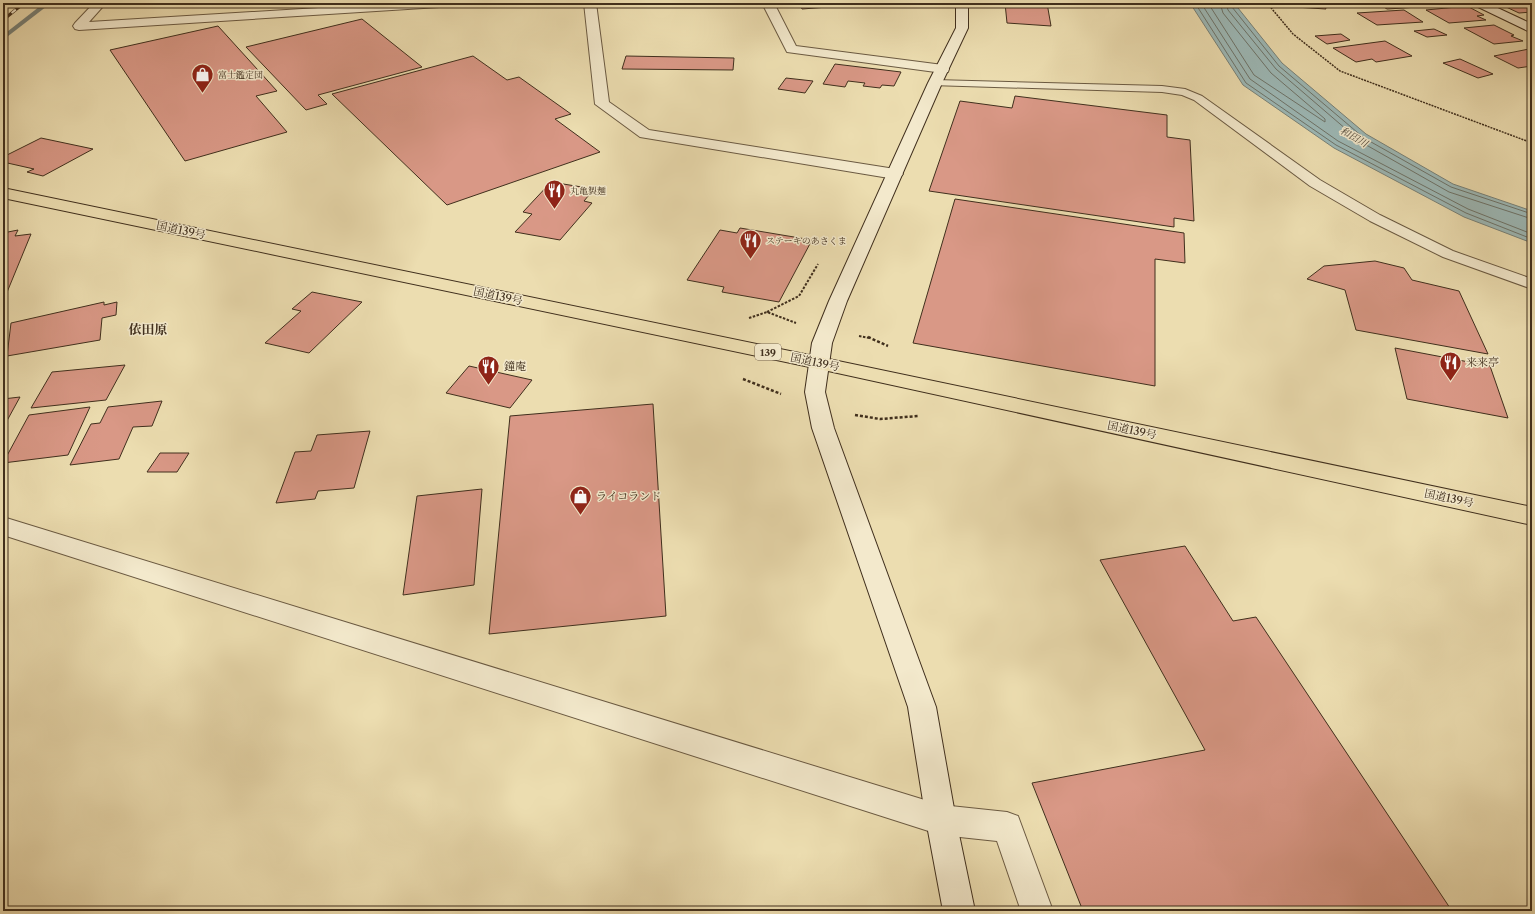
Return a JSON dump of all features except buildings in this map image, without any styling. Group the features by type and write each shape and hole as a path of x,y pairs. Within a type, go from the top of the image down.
{"highway":[{"name":"国道139号","path":"3,193 819,362 1532,516"}],"street":[{"path":"100,3 79,26 455,3"},
{"path":"590,3 602,104 644,134 895,174"},
{"path":"768,3 791,49 943,69"},
{"path":"959,911 941,820 922,707 823,428 815,392 822,343 838,301 935,83 962,28 962,3"},
{"path":"1478,3 1532,28"},
{"path":"3,526 941,820 1007,827 1037,911"}],"lane":[{"path":"935,83 1162,89 1185,92 1198,98 1315,183 1375,218 1448,254 1532,284"}],"path":[{"path":"1267,3 1293,34 1340,71 1532,143"},
{"path":"767,312 799,296 818,263"}],"water":[{"name":"和田川","path":"1190,3 1234,3 1282,63 1366,134 1453,184 1532,211 1532,243 1464,217 1334,148 1243,85"}],"waterway":[{"path":"3,38 48,3"}],"railway":[{"path":"3,20 24,3"}],"place":[{"name":"富士鑑定団","path":"203,94"},
{"name":"丸亀製麺","path":"555,210"},
{"name":"ステーキのあさくま","path":"751,260"},
{"name":"来来亭","path":"1450,382"},
{"name":"鐘庵","path":"489,386"},
{"name":"ライコランド","path":"580,516"}],"district":[{"name":"依田原","path":"148,329"}]}
